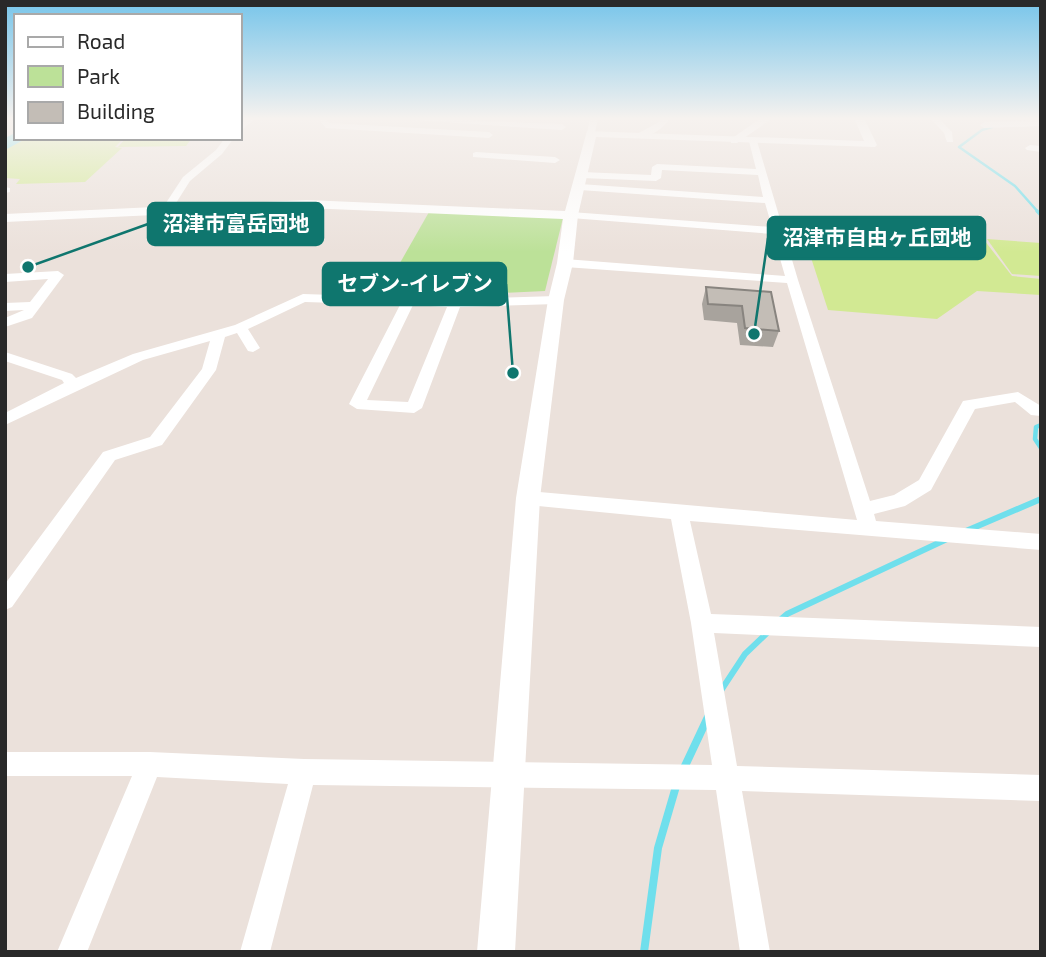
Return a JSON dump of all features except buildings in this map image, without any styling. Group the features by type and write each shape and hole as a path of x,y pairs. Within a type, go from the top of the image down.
{"street":[{"path":"167,209 186,179 206,163"},
{"path":"496,952 528,498 556,300 565,262 571,215 585,163"},
{"path":"759,163 866,519"},
{"path":"581,181 656,178 657,167 761,172"},
{"path":"581,181 769,200"},
{"path":"5,218 167,209 331,205 571,215 778,231"},
{"path":"565,262 792,280"},
{"path":"5,278 58,275 27,315 5,323"},
{"path":"5,420 73,385 138,357 240,328 303,298 455,303 556,300"},
{"path":"408,300 357,404 414,408 455,303"},
{"path":"5,307 34,306"},
{"path":"240,328 253,348"},
{"path":"5,601 108,456 156,441 209,370 219,332"},
{"path":"5,356 67,377 73,385"},
{"path":"866,519 925,485 969,404 1018,397 1041,411"},
{"path":"528,498 680,513 866,519 1041,542"},
{"path":"680,513 702,623 755,952"},
{"path":"702,623 1041,637"},
{"path":"5,764 150,764 304,772 727,778 1041,788"},
{"path":"72,952 150,764"},
{"path":"255,952 304,772"}],"green space":[{"path":"5,163 106,163 85,182 16,184 20,179 5,178"},
{"path":"429,212 563,218 545,291 478,294 384,291"},
{"path":"817,227 981,236 1012,276 1041,279 1041,295 977,291 937,319 828,310 802,230"},
{"path":"987,239 1041,243 1041,276 1012,274"}],"waterway":[{"path":"981,163 1015,186 1039,213"},
{"path":"1041,425 1036,427 1035,439 1041,448"},
{"path":"966,531 1041,499"},
{"path":"780,620 787,614 947,539"},
{"path":"720,692 745,654 768,632"},
{"path":"684,768 708,717"},
{"path":"644,952 658,848 677,783"}],"place":[{"name":"沼津市富岳団地","path":"28,267"},
{"name":"沼津市自由ヶ丘団地","path":"754,334"},
{"name":"セブン-イレブン","path":"513,373"}]}
